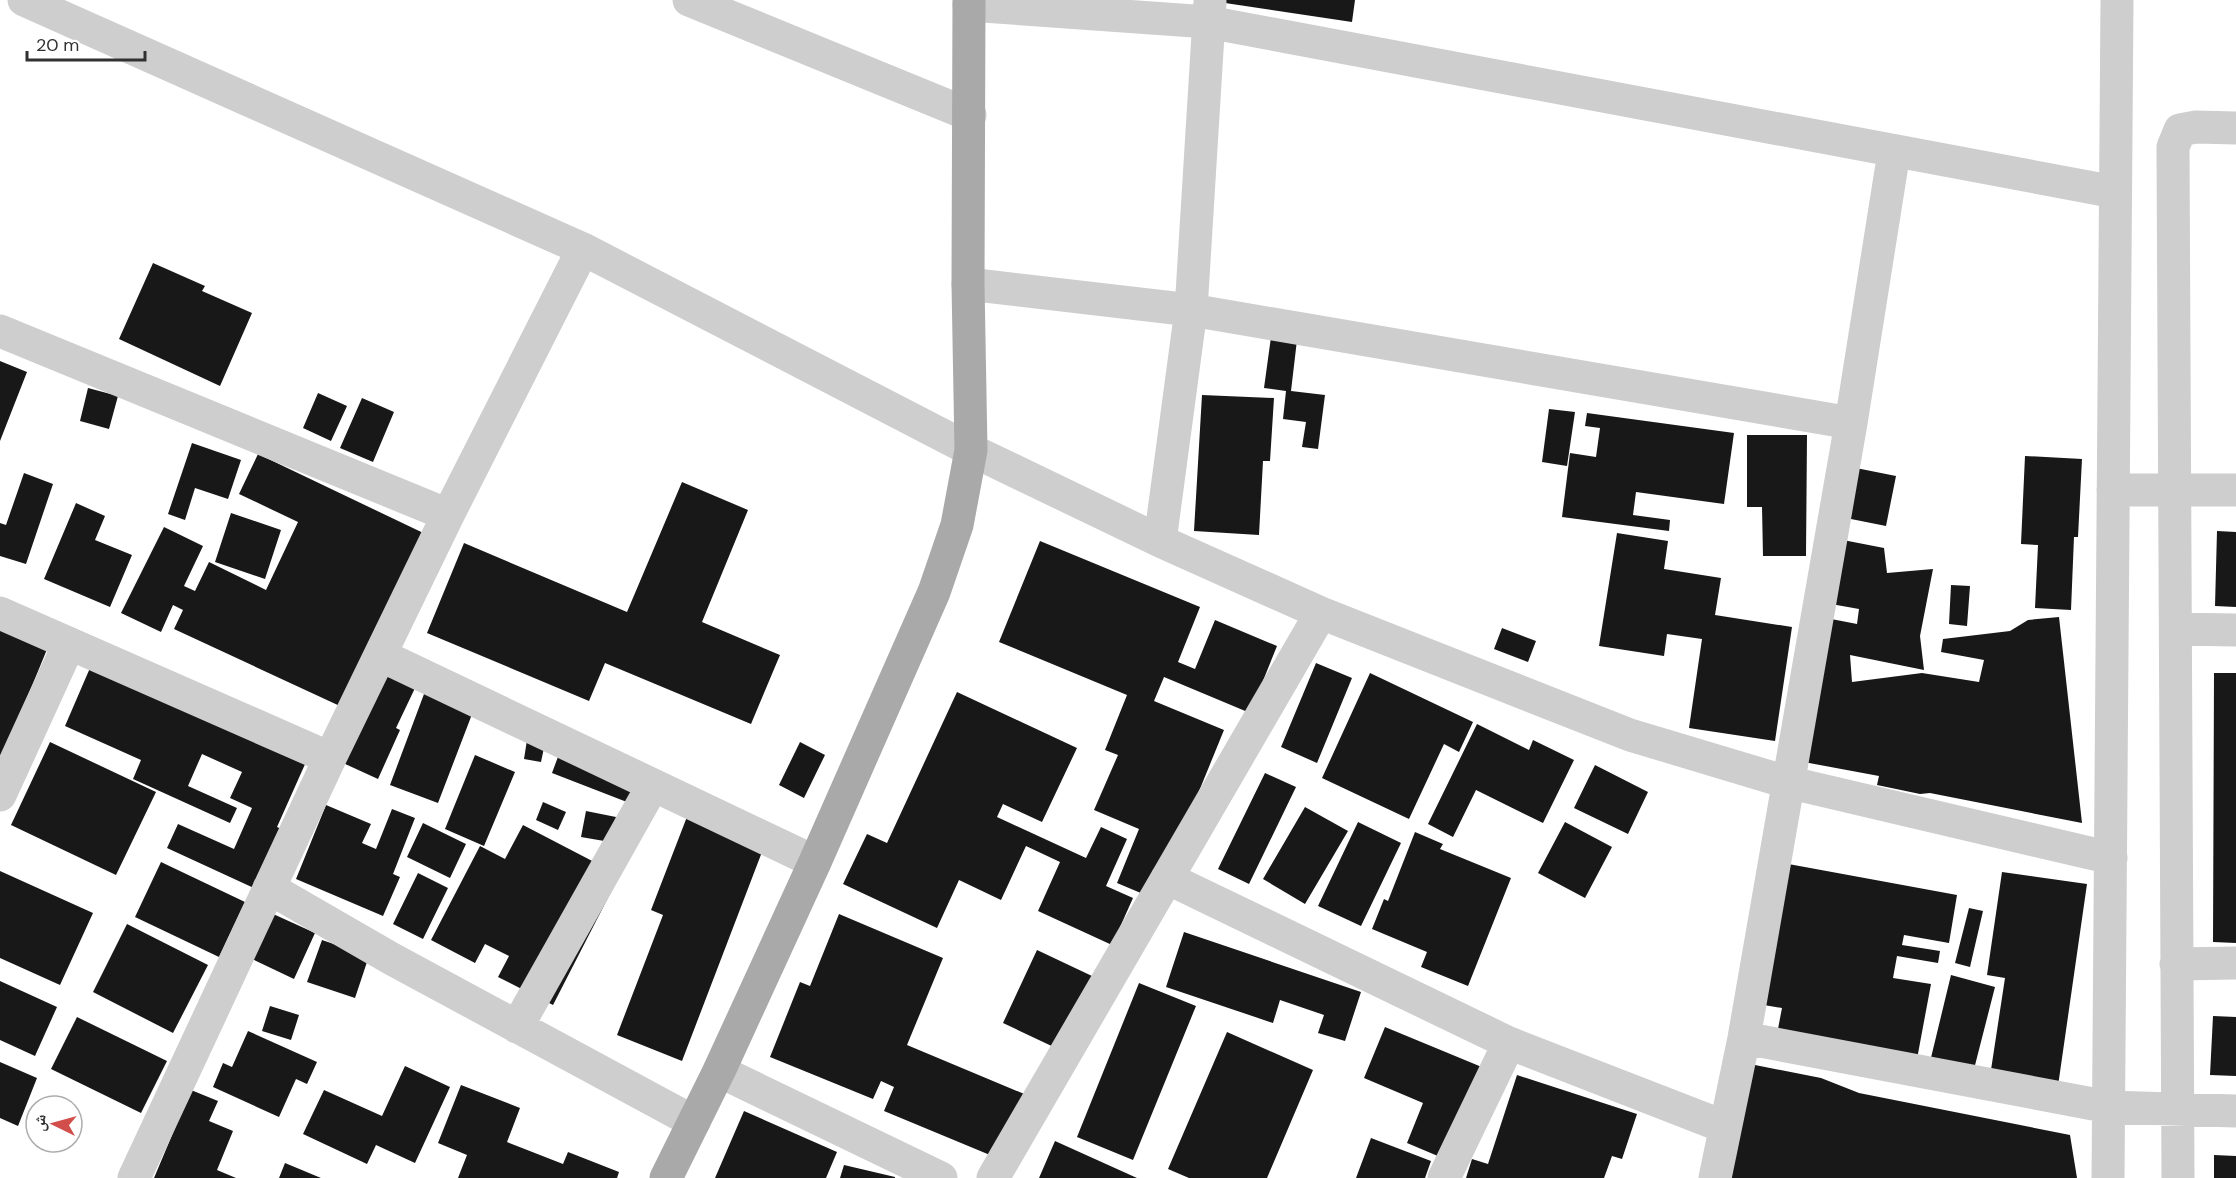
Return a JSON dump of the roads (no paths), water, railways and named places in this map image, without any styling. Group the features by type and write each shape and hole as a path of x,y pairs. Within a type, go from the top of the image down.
{"main road":[{"path":"666,1178 719,1071 815,862 934,592 957,525 971,450 968,284 969,2"}],"street":[{"path":"24,0 583,249 971,450 1160,541 1321,613 1630,735 1787,782 2111,858"},
{"path":"689,0 970,115"},
{"path":"2108,1178 2117,0"},
{"path":"969,2 1209,11 1894,152 2115,192"},
{"path":"1160,541 1191,310 1209,11"},
{"path":"2178,1178 2173,147 2180,130 2196,127 2236,128"},
{"path":"1715,1178 1744,1038 1851,423 1894,152"},
{"path":"134,1178 330,758 448,515 583,249"},
{"path":"968,284 1191,310 1851,423"},
{"path":"0,331 448,515"},
{"path":"2113,490 2236,490"},
{"path":"0,613 330,758"},
{"path":"993,1178 1321,613"},
{"path":"2176,629 2236,630"},
{"path":"0,795 69,644"},
{"path":"380,655 815,862"},
{"path":"517,1027 653,785"},
{"path":"1167,878 1509,1043 1725,1127"},
{"path":"269,888 517,1027 694,1122"},
{"path":"2176,964 2236,963"},
{"path":"1744,1038 2109,1107 2236,1111"},
{"path":"1444,1178 1509,1043"},
{"path":"719,1071 941,1178"}]}
